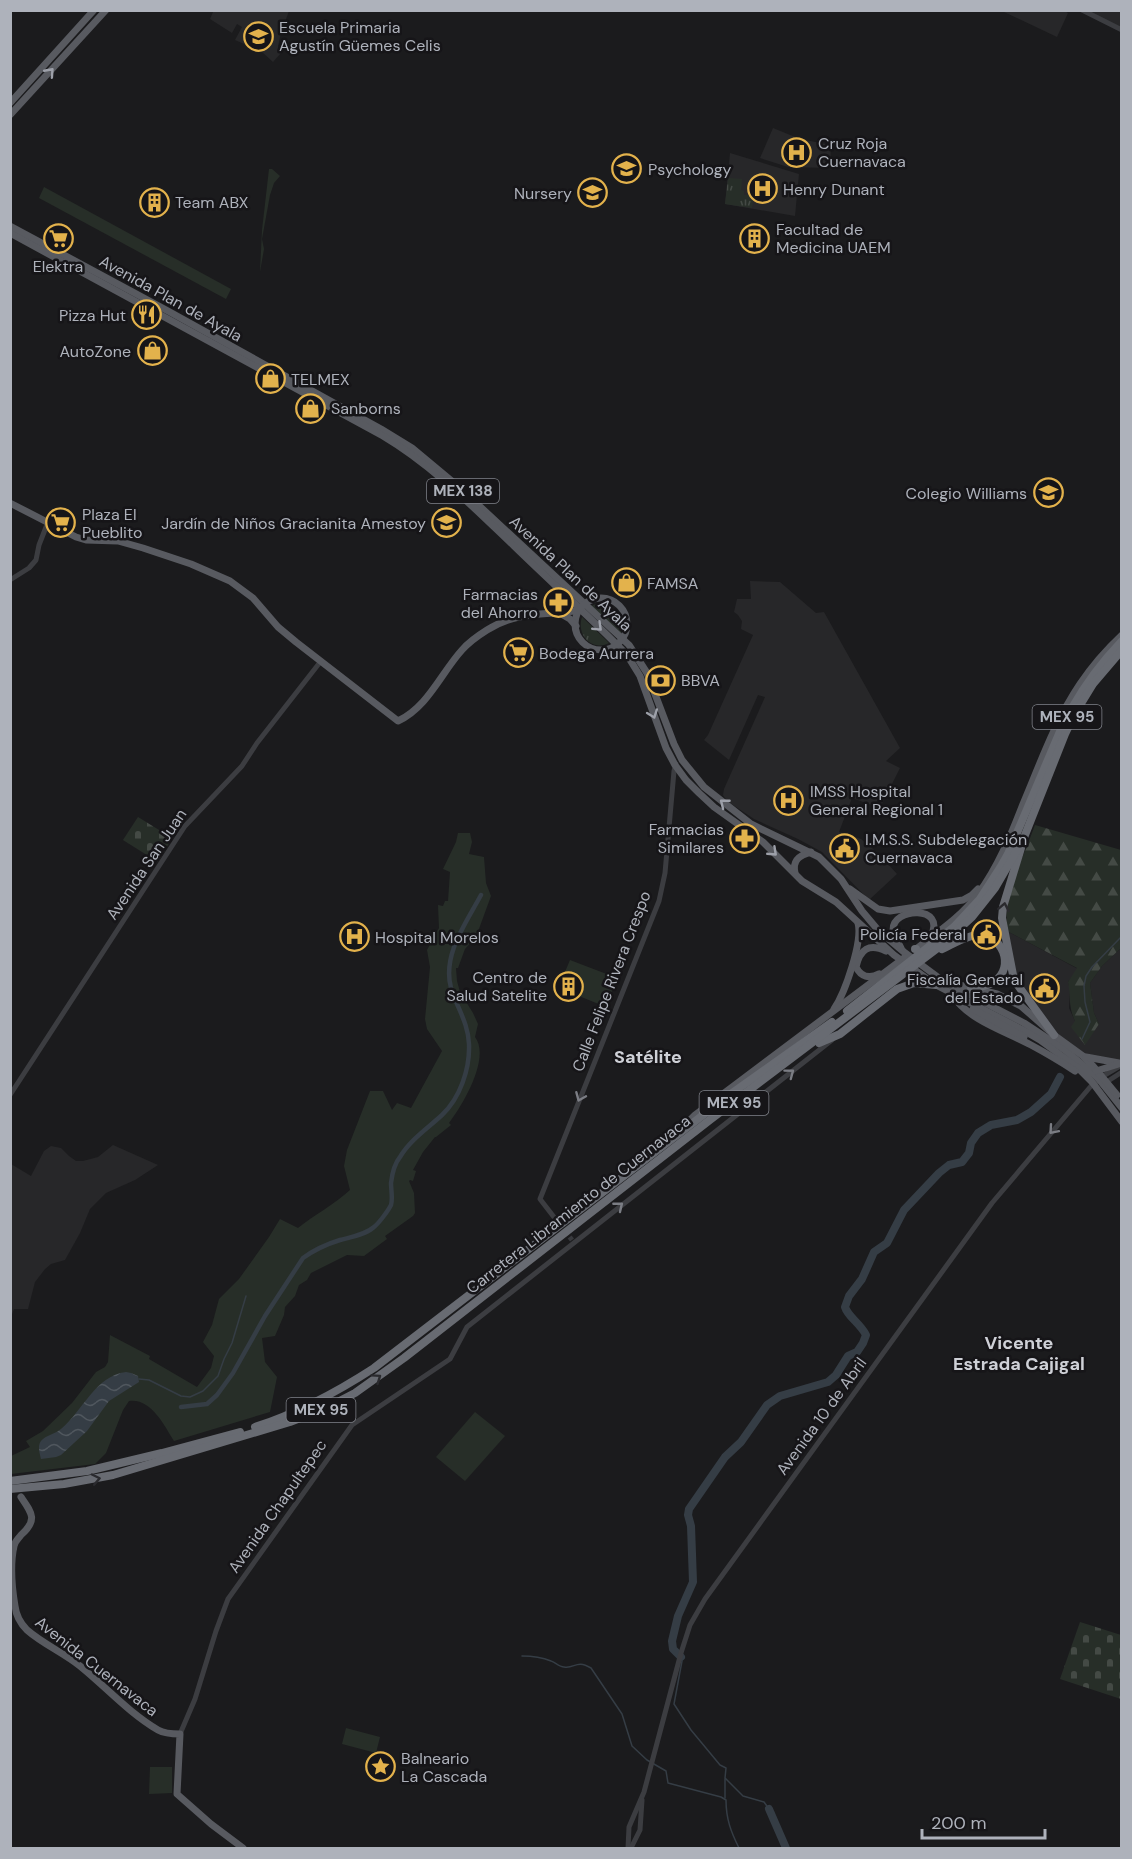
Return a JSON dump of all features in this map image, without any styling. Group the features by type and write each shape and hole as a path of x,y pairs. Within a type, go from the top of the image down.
{"highway":[{"name":"Carretera Libramiento de Cuernavaca","path":"10,1489 64,1484 113,1475 290,1422 326,1408 380,1376 676,1135 836,1019 919,952 954,927 980,899 1000,868 1069,713 1086,684 1122,641"},
{"name":"Carretera Libramiento de Cuernavaca","path":"1030,805 1074,715 1093,684 1122,650"},
{"name":"Carretera Libramiento de Cuernavaca","path":"919,952 958,932 985,903 1023,840 1025,816"},
{"path":"1023,840 1003,907 1002,918 1014,980 1054,1035"},
{"path":"919,952 975,935 995,939 1004,952 1005,960 1001,975 996,981 971,989"},
{"name":"Carretera Libramiento de Cuernavaca","path":"563,1225 805,1049 895,971"},
{"path":"805,1049 840,1034 897,988 914,983 940,983"},
{"name":"Carretera Libramiento de Cuernavaca","path":"10,1481 70,1474 137,1459 240,1432 298,1411 375,1368 556,1235"}],"main road":[{"path":"10,103 94,10"},
{"path":"10,115 106,10"},
{"name":"Avenida Plan de Ayala","path":"10,226 172,313 393,442 426,465 572,598 629,645 647,673 674,744 678,763 751,824 811,852 829,865 878,930 904,952"},
{"name":"Avenida Plan de Ayala","path":"10,233 325,402"},
{"path":"10,503 86,540 126,543 191,564 230,581 253,597 278,627 399,721 412,713 463,649 488,629 514,617 542,612 568,612 599,598"},
{"path":"568,612 572,607 572,598 605,597 616,602 626,615 629,645"},
{"path":"583,607 576,626 576,633 584,644 594,650 616,651 627,655"},
{"name":"Avenida Plan de Ayala","path":"583,607 627,655 640,676 666,748 699,793 714,807 763,842 813,889 836,902 894,955"},
{"path":"558,612 570,619 576,626"},
{"path":"604,650 616,645 622,638 627,625"},
{"name":"MEX 95","path":"1030,805 1064,711 1095,663 1122,635"},
{"name":"MEX 95","path":"1030,805 1077,716 1096,686 1122,655"},
{"name":"MEX 95","path":"919,952 928,939 965,909 982,889 1025,816"},
{"path":"796,874 794,865 796,860 811,852"},
{"path":"836,902 844,901 847,888 878,909 890,912 963,900 972,895 996,866"},
{"path":"904,952 893,933 893,927 898,918 920,913 930,917 934,928 928,939"},
{"path":"830,1014 841,999 848,981 860,930 858,921"},
{"path":"894,955 878,947 871,947 858,958 856,967 862,975 868,977 895,971"},
{"name":"MEX 138","path":"904,952 940,983 991,992 1009,999 1027,1011 1083,1056 1122,1127"},
{"name":"MEX 138","path":"894,955 954,991 1024,1023 1065,1050 1098,1078 1122,1105"},
{"name":"MEX 95","path":"676,1135 695,1115 830,1014 895,971"},
{"name":"MEX 138","path":"954,991 981,1011 1031,1034 1078,1068 1092,1082 1122,1122"},
{"name":"MEX 138","path":"954,991 958,1004 983,1021 1099,1082 1122,1105"},
{"path":"981,1011 1061,1064 1076,1071 1096,1071 1122,1064"},
{"path":"1044,1052 1050,1052 1055,1047 1054,1035"},
{"path":"1083,1056 1122,1064"},
{"path":"1062,1063 1070,1065 1099,1082 1102,1060"},
{"name":"Avenida Cuernavaca","path":"22,1499 30,1509 32,1517 29,1528 16,1540 14,1545 15,1606 23,1626 79,1665 122,1704 159,1731 180,1734"},
{"name":"Avenida Chapultepec","path":"180,1734 177,1794 243,1848"}],"street":[{"path":"1082,10 1122,30"},
{"path":"10,580 29,568 36,560 48,522"},
{"name":"Avenida San Juan","path":"10,1095 185,826 242,766 257,743 321,662"},
{"name":"Calle Felipe Rivera Crespo","path":"563,1225 540,1199 658,901 665,873 678,763"},
{"name":"Avenida Chapultepec","path":"180,1734 195,1699 224,1605 352,1425 450,1359 467,1327 840,1034"},
{"path":"1099,1082 1122,1064"},
{"path":"1099,1082 1122,1072"},
{"name":"Avenida 10 de Abril","path":"629,1848 627,1834 642,1799 681,1653 690,1625 705,1599 992,1203 1099,1082"},
{"name":"Avenida 10 de Abril","path":"629,1848 638,1837 642,1799"},
{"path":"632,1820 641,1821"},
{"path":"627,1834 638,1837"}],"shaded area":[{"path":"1063,10 1068,13 1057,37 1002,11"},
{"name":"Escuela Primaria Agustín Güemes Celis","path":"211,11 289,11 278,46 281,53 273,62 262,52 235,40 242,27 237,24 232,33 210,19 213,12"},
{"path":"1087,11 1121,11 1121,27"},
{"name":"Cruz Roja Cuernavaca","path":"773,128 800,139 831,145 830,168 788,167 760,158"},
{"name":"Henry Dunant","path":"730,153 799,174 795,216 725,204"},
{"path":"750,581 780,582 816,613 824,612 900,748 886,761 900,768 880,808 852,798 839,832 861,839 878,853 897,874 869,900 822,852 754,819 727,801 723,795 765,697 758,695 729,760 704,740 753,635 741,629 742,621 734,612 737,599 751,599"},
{"path":"1007,931 1078,969 1068,982 1069,1008 1075,1021 1099,1024 1094,1013 1090,983 1102,966 1121,948 1121,1062 1092,1060 1063,1042 1020,992"},
{"path":"113,1145 158,1165 135,1180 106,1193 90,1209 65,1260 51,1264 45,1269 35,1282 28,1309 14,1309 11,1317 11,1164 31,1176 44,1151 51,1146 61,1148 76,1161 83,1161 98,1157"}],"green space":[{"path":"269,169 280,176 274,183 270,195 262,239 264,249 260,272 262,230"},
{"path":"728,178 742,179 741,190 744,191 744,195 750,195 753,199 752,208 725,204"},
{"path":"44,187 231,289 226,299 39,198"},
{"path":"596,604 608,606 616,612 621,622 621,634 591,606"},
{"path":"582,617 609,643 597,645 587,640 581,630"},
{"path":"138,817 172,838 158,862 123,840"},
{"path":"1035,825 1121,850 1121,948 1102,966 1090,983 1094,1013 1099,1024 1085,1045 1071,1027 1075,1021 1070,1006 1068,982 1077,968 1007,931 1011,890"},
{"path":"458,833 470,833 472,842 469,854 484,857 486,883 491,896 476,937 465,949 458,968 456,968 460,992 478,1024 475,1037 480,1057 473,1082 449,1123 451,1125 435,1137 413,1170 416,1171 413,1181 409,1181 414,1193 415,1213 413,1216 385,1236 387,1239 364,1256 347,1255 311,1273 307,1280 299,1285 295,1296 285,1307 275,1336 262,1338 265,1362 277,1377 270,1412 174,1441 150,1408 137,1401 129,1401 123,1410 106,1453 95,1464 11,1474 11,1456 30,1447 26,1441 43,1431 72,1403 96,1372 105,1367 108,1362 110,1335 150,1356 149,1359 197,1387 211,1368 214,1356 203,1342 212,1325 219,1299 239,1279 280,1219 298,1228 350,1190 344,1166 347,1150 370,1091 383,1091 392,1110 397,1103 411,1108 442,1051 427,1029 425,1019 430,967 427,950 439,928 438,905 443,906 445,901 448,901 450,872 443,869"},
{"path":"570,960 617,978 606,1007 574,994 577,986 562,979"},
{"path":"475,1412 505,1436 465,1481 436,1457"},
{"path":"1080,1622 1121,1635 1121,1699 1060,1679"},
{"path":"346,1728 380,1737 376,1753 342,1744"},
{"path":"150,1767 172,1767 172,1793 149,1794"}],"water":[{"path":"126,1372 138,1376 139,1382 109,1401 87,1431 61,1455 41,1459 39,1448 41,1441 69,1422 90,1395 106,1380"}],"waterway":[{"path":"181,1407 207,1404 217,1395 233,1373 265,1316 303,1258 325,1245 366,1232 386,1214 391,1205 391,1180 398,1160 409,1145 442,1115 459,1092 466,1073 469,1044 464,1022 451,988 450,963 457,940 481,895"},
{"path":"1082,1039 1090,1022 1085,1002 1086,976 1122,936"},
{"path":"681,1657 673,1649 672,1641 678,1616 693,1582 689,1509 725,1457 741,1442 767,1405 780,1396 828,1382 836,1375 848,1356 857,1352 866,1335 845,1307 849,1296 862,1279 874,1252 887,1243 904,1210 939,1173 949,1165 962,1162 978,1133 991,1125 1017,1120 1031,1112 1051,1094 1060,1077"},
{"path":"139,1379 149,1380 181,1396 190,1397 203,1391 218,1376 232,1343 246,1296"},
{"path":"522,1656 544,1659 562,1667 582,1664 591,1668 622,1714 632,1746 647,1760 666,1771 668,1783 726,1800 730,1825 739,1848"},
{"path":"681,1658 674,1704 691,1730 720,1765 726,1768 725,1778 743,1796 764,1802 769,1809"},
{"path":"725,1779 725,1798"},
{"path":"769,1809 786,1848"}],"tunnel":[{"path":"565,1231 572,1240"}],"place":[{"name":"Escuela Primaria Agustín Güemes Celis","path":"258,36"},
{"name":"Cruz Roja Cuernavaca","path":"797,152"},
{"name":"Psychology","path":"627,169"},
{"name":"Henry Dunant","path":"762,189"},
{"name":"Nursery","path":"593,193"},
{"name":"Team ABX","path":"154,202"},
{"name":"Elektra","path":"58,238"},
{"name":"Facultad de Medicina UAEM","path":"755,238"},
{"name":"Pizza Hut","path":"147,315"},
{"name":"AutoZone","path":"152,351"},
{"name":"TELMEX","path":"270,379"},
{"name":"Sanborns","path":"310,408"},
{"name":"Colegio Williams","path":"1048,493"},
{"name":"Plaza El Pueblito","path":"61,523"},
{"name":"Jardín de Niños Gracianita Amestoy","path":"447,523"},
{"name":"FAMSA","path":"626,583"},
{"name":"Farmacias del Ahorro","path":"559,603"},
{"name":"Bodega Aurrera","path":"518,653"},
{"name":"BBVA","path":"660,680"},
{"name":"IMSS Hospital General Regional 1","path":"789,800"},
{"name":"Farmacias Similares","path":"745,838"},
{"name":"I.M.S.S. Subdelegación Cuernavaca","path":"844,848"},
{"name":"Policía Federal","path":"987,934"},
{"name":"Hospital Morelos","path":"354,937"},
{"name":"Centro de Salud Satelite","path":"568,986"},
{"name":"Fiscalía General del Estado","path":"1044,988"},
{"name":"Balneario La Cascada","path":"380,1767"}],"district":[{"name":"Satélite","path":"648,1057"},
{"name":"Vicente Estrada Cajigal","path":"1019,1353"}]}
